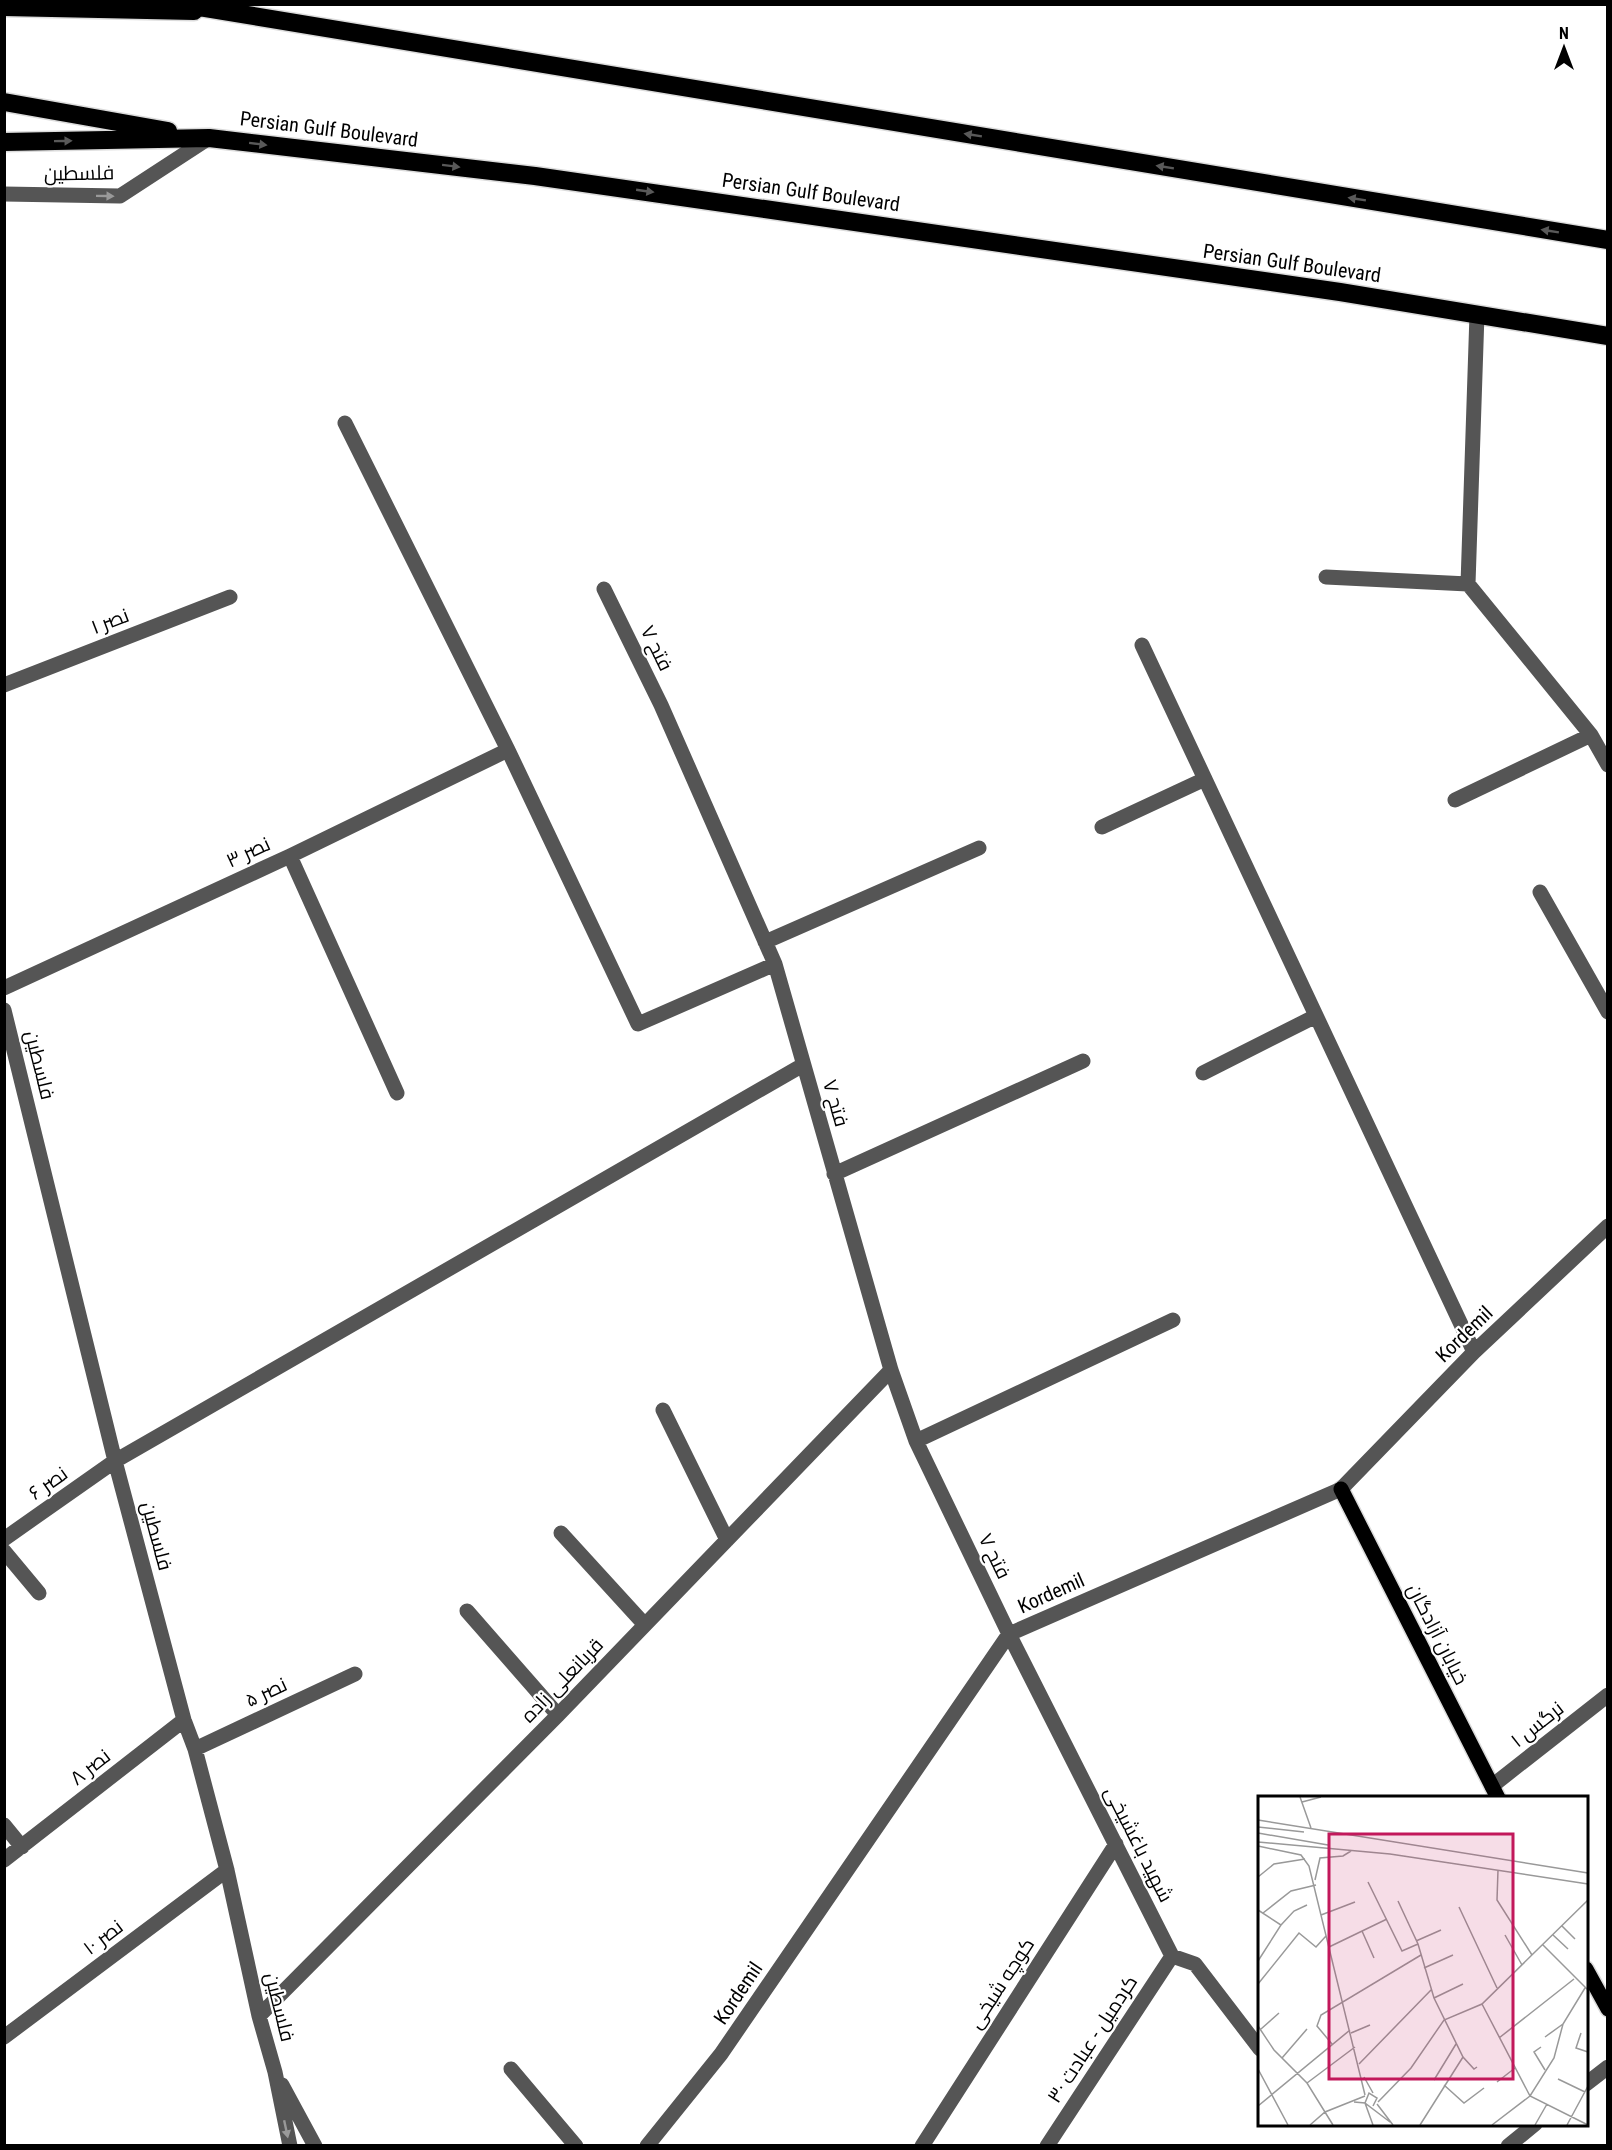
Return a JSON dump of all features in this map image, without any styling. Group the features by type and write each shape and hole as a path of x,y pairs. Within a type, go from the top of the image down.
{"highway":[{"path":"181,4 1608,240"},
{"path":"4,7 229,12"},
{"path":"4,102 209,138"},
{"name":"Persian Gulf Boulevard","path":"4,142 209,138 547,178 1340,292 1608,336"}],"main road":[{"name":"خیابان آزادگان","path":"1341,1489 1495,1792"},
{"path":"1588,1971 1608,2009"}],"street":[{"name":"فلسطین","path":"4,194 120,196 209,138"},
{"path":"1477,314 1468,584 1591,735 1608,765"},
{"path":"345,423 508,750 638,1024 775,964"},
{"path":"1326,577 1468,584"},
{"name":"فتح ۷","path":"604,590 661,705 775,964 891,1370 916,1441 1009,1634"},
{"name":"نصر ۱","path":"4,685 230,597"},
{"path":"1142,645 1474,1352"},
{"path":"1455,800 1591,735"},
{"name":"نصر ۳","path":"4,988 290,855 508,750"},
{"path":"1102,827 1205,779"},
{"path":"765,942 979,848"},
{"path":"290,855 397,1093"},
{"path":"1540,892 1608,1012"},
{"name":"فلسطین","path":"4,1010 116,1461 184,1720 195,1749 227,1870 259,2016 275,2072"},
{"path":"1203,1073 1316,1016"},
{"path":"834,1174 1083,1061"},
{"name":"نصر ۶","path":"4,1539 116,1461 803,1065"},
{"name":"Kordemil","path":"647,2145 721,2054 1009,1634 1341,1489 1474,1352 1608,1226"},
{"path":"916,1441 1173,1320"},
{"name":"قربانعلی زاده","path":"259,2016 558,1715 891,1370"},
{"path":"663,1410 728,1540"},
{"path":"561,1533 645,1625"},
{"path":"4,1551 39,1593"},
{"path":"467,1611 558,1715"},
{"name":"شهید باغشیخی","path":"1009,1634 1172,1956"},
{"name":"نصر ۵","path":"195,1749 355,1674"},
{"name":"نرگس ۱","path":"1495,1792 1608,1695"},
{"name":"نصر ۸","path":"4,1860 184,1720"},
{"path":"4,1825 22,1847"},
{"name":"کوچه شیخی","path":"922,2145 1116,1844"},
{"name":"نصر ۱۰","path":"4,2037 227,1870"},
{"path":"1172,1956 1195,1964 1258,2046"},
{"name":"کردمیل - عبادت ۳۰","path":"1047,2145 1172,1956"},
{"path":"1588,2083 1608,2067"},
{"path":"511,2069 576,2145"},
{"path":"275,2072 290,2145"},
{"path":"275,2072 315,2145"},
{"path":"1508,2145 1532,2126"}]}
